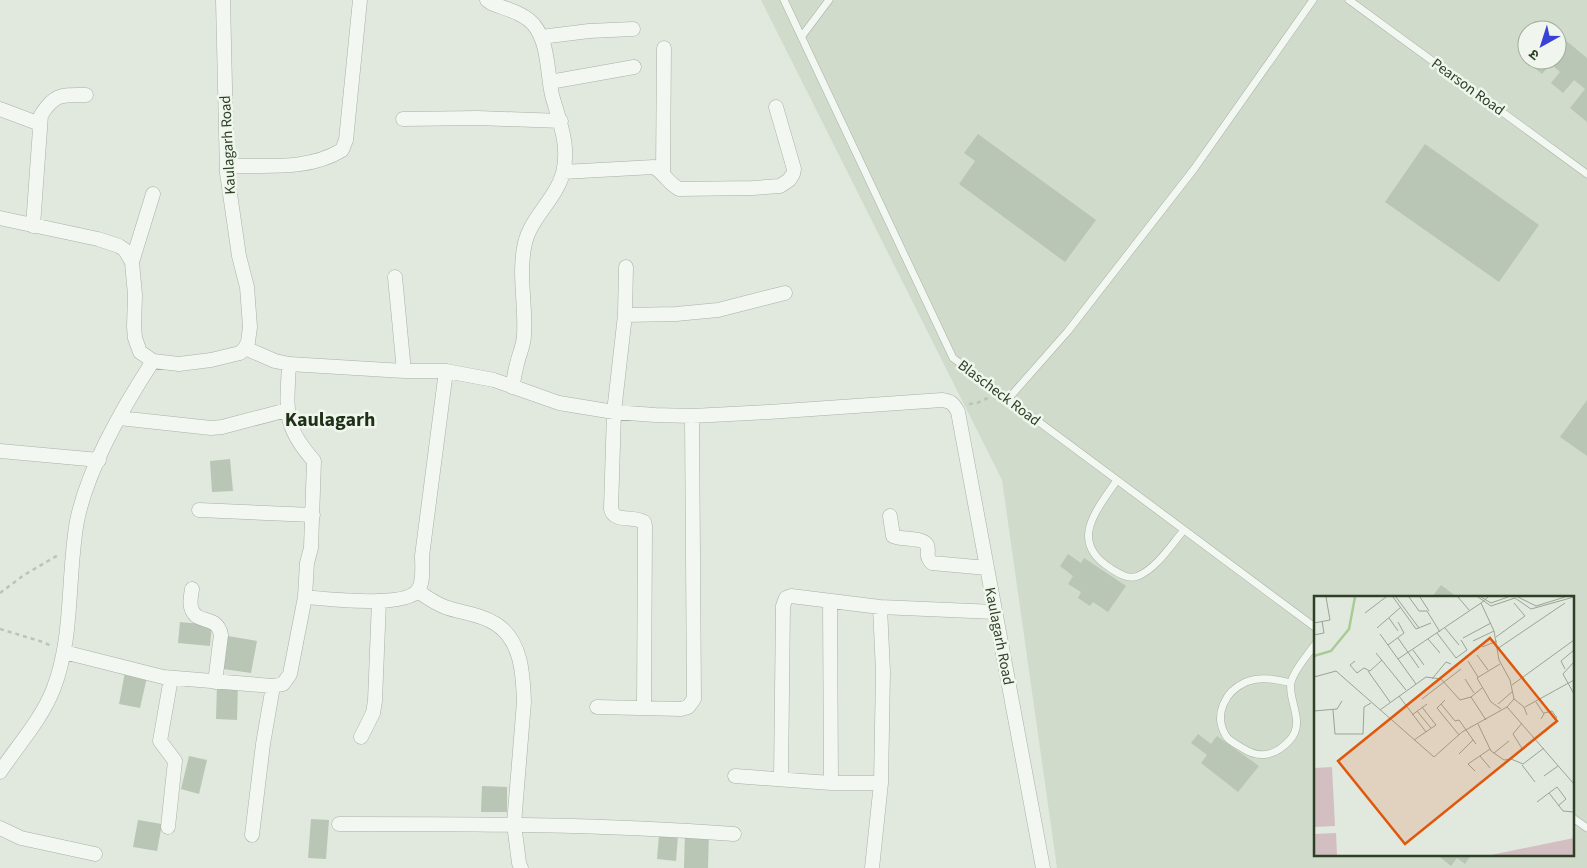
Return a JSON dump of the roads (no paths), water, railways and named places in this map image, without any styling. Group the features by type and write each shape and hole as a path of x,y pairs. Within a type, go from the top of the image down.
{"street":[{"name":"Kaulagarh Road","path":"223,0 226,166 239,256 247,287 250,327 248,342 245,348"},
{"path":"226,166 305,165 332,156 342,150 346,140 360,0"},
{"path":"487,0 526,18 536,28 541,37 552,95 561,121 566,150 559,184 530,231 525,243 522,277 524,335 512,387"},
{"path":"541,37 588,31 633,29"},
{"path":"662,172 664,48"},
{"path":"550,82 634,67"},
{"path":"32,226 41,115 53,99 63,95 86,95"},
{"path":"563,172 654,167 662,172 673,186 679,189 780,186 789,180 794,168 776,107"},
{"path":"0,109 40,124"},
{"path":"403,119 478,118 561,121"},
{"path":"153,194 132,262 135,295 135,338 140,352 153,361 179,364 211,360 234,355 245,348 275,361 289,364 404,371 446,371 470,374 559,403 614,412 692,416 694,699 688,707 681,709 597,706"},
{"path":"0,218 98,239 125,250 132,262"},
{"path":"626,267 625,315 614,412 611,509 612,514 616,517 640,519 644,522 645,526 644,708"},
{"path":"395,277 404,371"},
{"path":"625,315 676,314 718,310 785,294"},
{"path":"2,767 37,719 53,690 64,652 73,549 82,502 99,460 128,400 153,361"},
{"path":"64,652 137,672 171,678 273,686 283,684 290,674 305,597 313,515 314,461 301,446 291,428 287,410 289,364"},
{"path":"305,597 379,601 403,599 412,596 418,591 446,371"},
{"name":"Kaulagarh Road","path":"692,416 942,400 949,401 955,405 958,412 1043,868"},
{"path":"119,418 211,428 222,427 287,410"},
{"path":"0,450 99,460"},
{"path":"199,510 313,515"},
{"path":"890,516 893,536 925,542 927,544 927,557 932,563 987,568"},
{"path":"192,589 192,611 197,616 217,624 222,635 215,682"},
{"path":"418,591 444,606 496,624 505,631 517,650 524,682 514,824 521,868"},
{"path":"781,778 784,602 786,598 791,596 880,607 995,612"},
{"path":"361,737 373,713 375,701 379,601"},
{"path":"830,601 831,783"},
{"path":"872,868 881,783 883,672 880,607"},
{"path":"168,827 175,761 160,741 171,678"},
{"path":"252,835 263,744 273,686"},
{"path":"736,776 831,783 881,783"},
{"path":"339,824 514,824 664,828 734,834"},
{"path":"0,828 21,838 95,854"}],"lane":[{"name":"Blascheck Road","path":"784,0 953,358 1314,627"},
{"path":"802,36 829,0"},
{"path":"1008,399 1068,331 1194,169 1313,0"},
{"name":"Pearson Road","path":"1349,0 1587,174"},
{"path":"1117,480 1093,517 1088,532 1089,546 1092,552 1107,566 1128,577 1135,577 1149,569 1184,530"},
{"path":"1291,683 1280,680 1261,679 1248,681 1231,692 1224,700 1220,716 1224,731 1230,740 1251,754 1263,756 1270,754 1288,742 1292,737 1296,721 1291,683 1314,646"},
{"path":"1574,819 1587,828"}],"district":[{"name":"Kaulagarh","path":"330,420"}]}
